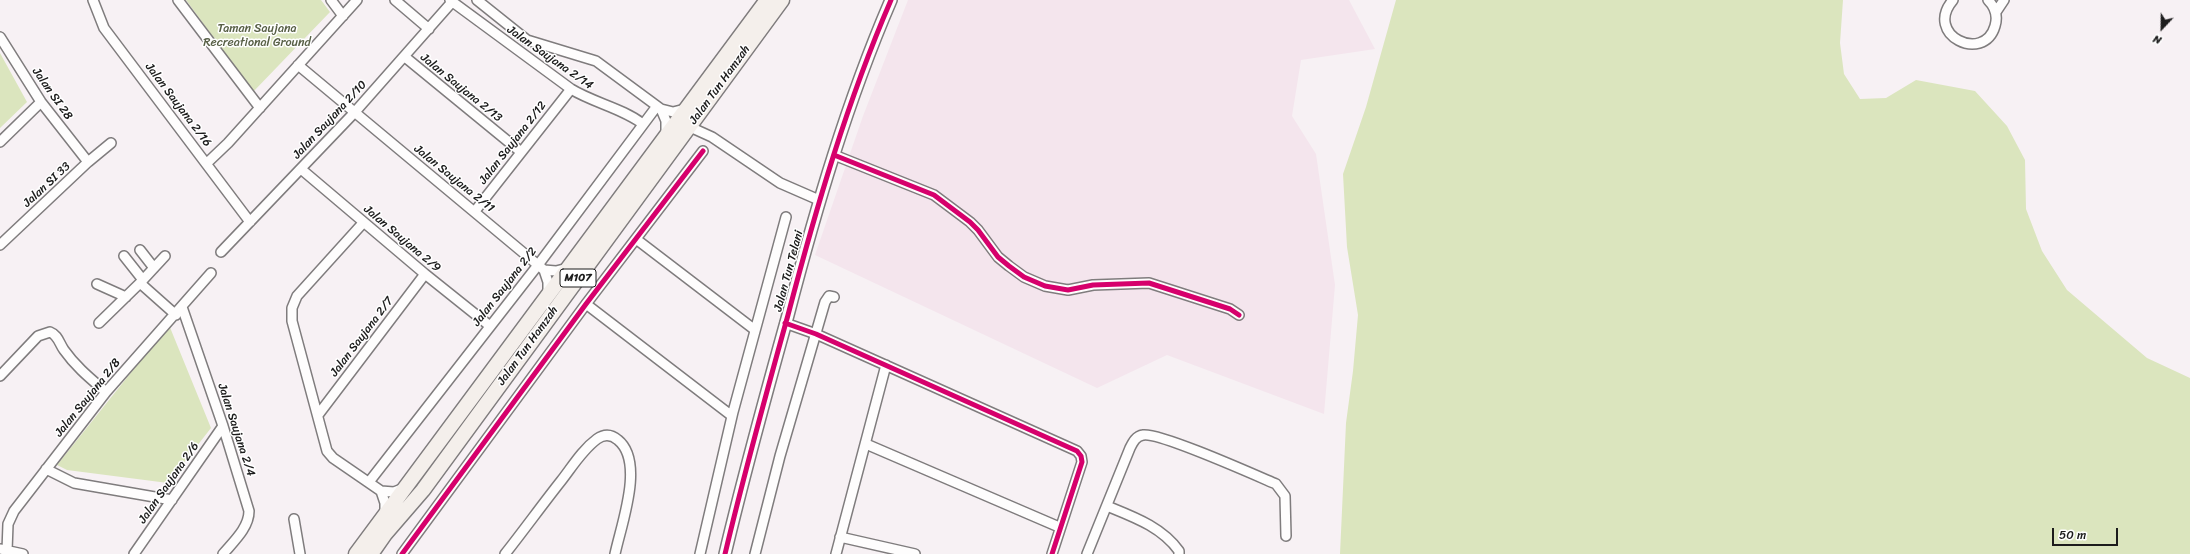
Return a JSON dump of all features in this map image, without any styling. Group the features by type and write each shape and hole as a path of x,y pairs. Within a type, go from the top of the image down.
{"main road":[{"name":"Jalan Tun Hamzah","path":"356,554 767,0"},
{"name":"Jalan Tun Hamzah","path":"370,554 385,534 423,490 782,0"},
{"path":"376,554 423,490"}],"street":[{"name":"Jalan Saujana 2/16","path":"94,0 104,28 250,222"},
{"path":"178,0 260,108"},
{"path":"332,0 343,16"},
{"path":"207,163 260,108 357,0"},
{"path":"395,0 428,29"},
{"path":"477,0 527,40 596,61 659,107 673,112 685,109"},
{"name":"Jalan Tun Telani","path":"725,554 785,323 819,200 834,154 891,0"},
{"path":"1953,0 1945,13 1947,29 1951,36 1965,44 1982,42 1989,37 1995,25 1996,12 2004,0"},
{"path":"1988,0 1996,12"},
{"name":"Jalan Saujana 2/10","path":"221,252 405,57 451,1"},
{"name":"Jalan Saujana 2/14","path":"451,1 571,89 592,101 634,117 643,124"},
{"name":"Jalan SI 28","path":"0,37 41,102 88,162"},
{"name":"Jalan Saujana 2/13","path":"405,57 521,152"},
{"name":"Jalan Saujana 2/11","path":"298,65 475,211 541,268"},
{"name":"Jalan Saujana 2/12","path":"475,211 571,89"},
{"path":"0,142 41,102"},
{"path":"659,107 666,121 666,135"},
{"name":"Jalan Saujana 2/2","path":"369,482 490,326 541,268 643,124 659,107"},
{"path":"690,127 712,137 780,183 819,200"},
{"name":"Jalan SI 33","path":"0,245 88,162 111,143"},
{"path":"402,554 586,304 703,151"},
{"path":"834,154 934,195 974,226 998,257 1024,277 1045,286 1068,290 1100,285 1149,283 1230,309 1239,315"},
{"name":"Jalan Saujana 2/9","path":"300,169 363,223 490,326"},
{"path":"700,554 732,416 786,217"},
{"path":"363,223 297,296 292,308 292,321 327,451 333,458 381,490 394,492 406,487"},
{"path":"636,240 755,330"},
{"path":"140,250 154,268"},
{"path":"124,256 142,282 176,315"},
{"path":"99,324 142,282 165,256"},
{"path":"541,268 556,271 568,268"},
{"path":"541,268 548,282 548,295"},
{"name":"Jalan Saujana 2/8","path":"4,550 10,517 46,469 106,392 212,273"},
{"name":"Jalan Saujana 2/7","path":"318,415 425,274"},
{"path":"98,284 126,297"},
{"path":"755,554 780,456 827,297 834,297"},
{"path":"586,304 732,416"},
{"name":"Jalan Saujana 2/4","path":"182,307 224,426 249,516 244,528 223,554"},
{"path":"785,323 816,334 1077,451 1081,456 1082,462 1073,492 1059,527 1052,554"},
{"path":"0,376 38,336 50,332 56,336 76,366 106,392"},
{"path":"836,554 886,365"},
{"name":"Jalan Saujana 2/6","path":"134,554 224,426"},
{"path":"505,554 582,453 591,444 607,435 614,437 621,442 627,450 631,466 630,488 615,554"},
{"path":"1087,554 1134,441 1138,436 1151,435 1276,484 1285,496 1286,536"},
{"path":"866,444 1059,527"},
{"path":"46,469 74,483 172,500"},
{"path":"381,490 385,502 384,517"},
{"path":"1107,506 1162,532 1173,542 1179,554"},
{"path":"294,519 300,554"},
{"path":"840,537 915,554"},
{"path":"4,550 23,554"}],"shaded area":[{"path":"908,0 1349,0 1375,49 1301,60 1292,116 1316,154 1335,285 1324,414 1167,355 1097,388 815,255 863,116"}],"green space":[{"name":"Taman Saujana Recreational Ground","path":"186,0 321,0 330,12 253,92"},
{"path":"1396,0 1843,0 1840,43 1844,74 1860,99 1886,98 1916,80 1975,91 2007,126 2025,160 2026,209 2042,251 2067,290 2147,358 2190,378 2190,554 1340,554 1346,423 1353,371 1358,315 1347,247 1343,174 1366,107"},
{"path":"0,53 27,102 0,128"},
{"path":"169,325 211,428 168,483 67,470 57,465"}],"cycle path":[{"path":"725,554 755,434 821,195 846,116 891,0"},
{"path":"402,554 586,304 703,151"},
{"path":"834,155 934,195 970,222 978,230 998,257 1024,277 1045,286 1068,290 1093,285 1149,283 1230,309 1239,315"},
{"path":"785,323 816,334 1077,451 1081,456 1082,462 1052,554"}]}
